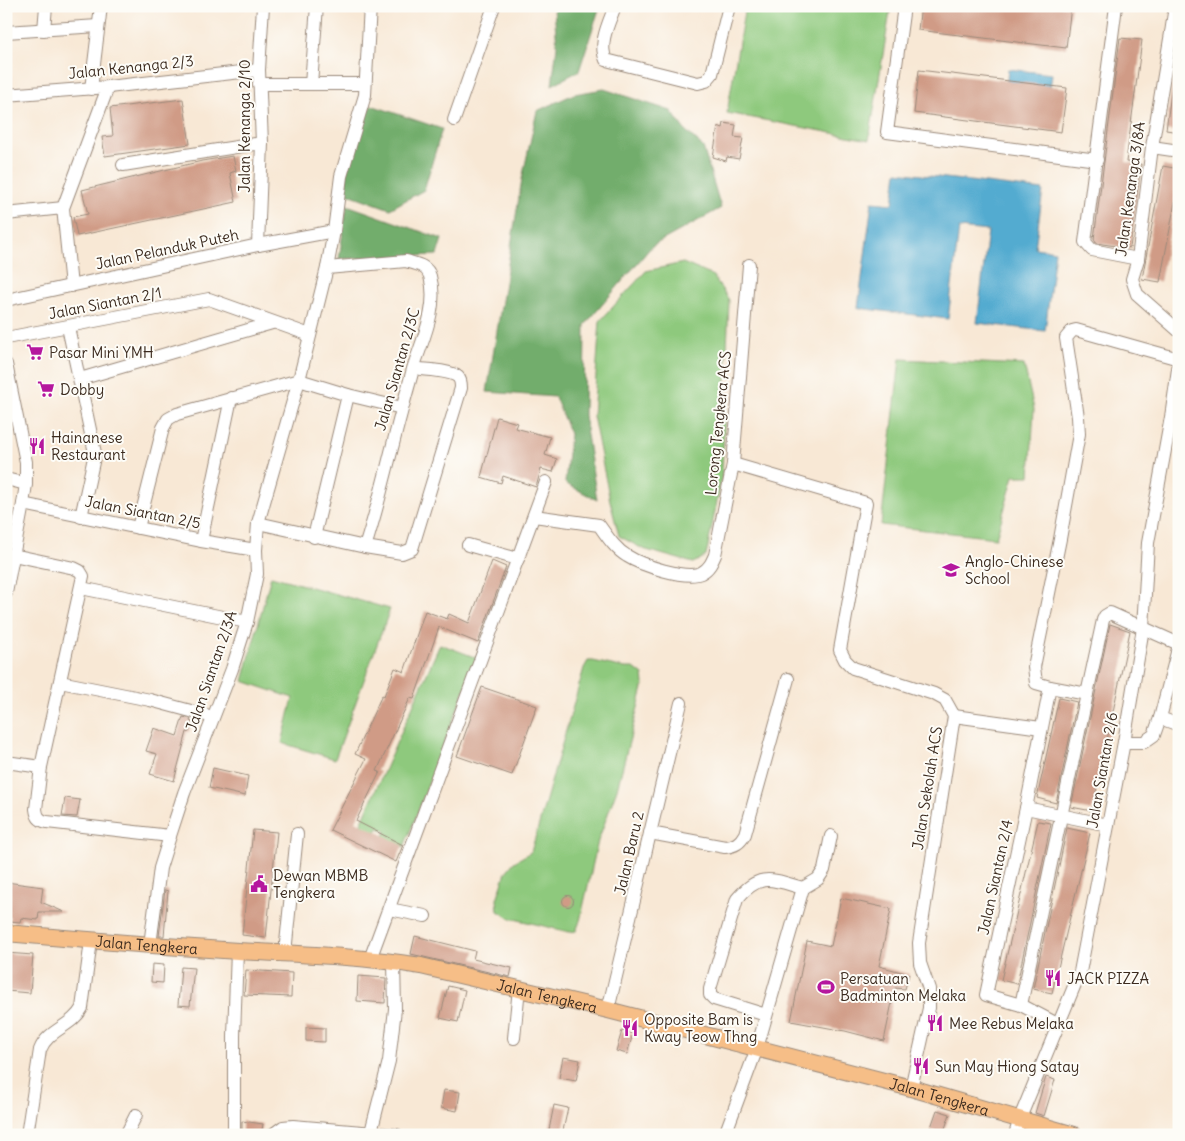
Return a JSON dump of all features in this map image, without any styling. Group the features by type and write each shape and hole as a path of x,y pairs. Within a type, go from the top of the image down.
{"main road":[{"name":"Jalan Tengkera","path":"6,933 91,941 370,959 429,968 520,988 757,1048 911,1088 1074,1135"}],"street":[{"path":"44,30 46,6"},
{"path":"92,88 101,6"},
{"name":"Jalan Kenanga 2/10","path":"258,245 262,143 259,70 263,6"},
{"path":"312,84 318,6"},
{"name":"Jalan Siantan 2/3A","path":"150,945 160,868 184,793 232,669 247,622 257,574 258,523 300,380 327,268 341,176 365,89 370,6"},
{"path":"454,120 494,6"},
{"path":"614,6 602,44 606,60 698,83 706,81 712,74 729,6"},
{"path":"904,6 887,132 1097,160"},
{"name":"Jalan Kenanga 3/8A","path":"1175,6 1175,34 1152,148 1138,259 1132,279 1137,294 1179,331"},
{"path":"1113,7 1097,160 1085,242 1092,250 1138,259"},
{"path":"6,32 98,26"},
{"name":"Jalan Kenanga 2/3","path":"6,95 108,87 259,70"},
{"path":"260,84 312,84 365,89"},
{"path":"71,286 63,208 108,87"},
{"path":"123,164 262,143"},
{"path":"1152,148 1179,151"},
{"path":"6,214 63,208"},
{"name":"Jalan Pelanduk Puteh","path":"6,300 258,245 334,231"},
{"name":"Jalan Siantan 2/3C","path":"327,268 406,261 425,268 430,274 432,288 432,305 426,333 402,408 365,547"},
{"name":"Lorong Tengkera ACS","path":"534,516 599,525 612,543 627,556 645,565 688,575 701,573 710,566 715,555 733,464 749,265"},
{"name":"Jalan Siantan 2/1","path":"6,338 209,299 272,323"},
{"path":"80,379 272,323 310,335"},
{"path":"68,327 95,453 81,517"},
{"path":"1087,694 1050,687 1036,682 1034,667 1079,434 1066,338 1072,331 1076,330 1179,361"},
{"name":"Jalan Siantan 2/6","path":"1015,1135 1020,1118 1080,972 1124,742 1142,628 1148,543 1175,419 1179,361"},
{"path":"6,364 26,462 26,484 23,504 6,593"},
{"path":"258,523 365,547 402,553 412,549 461,382 458,376 452,373 414,368"},
{"path":"138,528 163,428 168,419 176,414 300,380 348,395 402,408"},
{"path":"314,537 348,395"},
{"path":"201,541 231,398"},
{"name":"Jalan Sekolah ACS","path":"733,464 866,503 840,650 845,660 853,668 934,694 945,700 954,716 920,943 920,963 929,989 929,1008 911,1088"},
{"path":"6,479 26,484"},
{"path":"370,959 546,482"},
{"name":"Jalan Siantan 2/5","path":"23,504 201,541 256,550"},
{"path":"468,545 518,559"},
{"path":"13,555 74,568 80,571 83,576 41,767 36,815 41,820 170,836"},
{"path":"81,588 247,622"},
{"path":"1021,1005 1103,620 1110,613 1116,614 1179,645 1154,735 1144,742 1124,742"},
{"path":"650,833 725,847 734,846 741,842 745,834 788,679"},
{"path":"60,682 150,700 213,717"},
{"name":"Jalan Siantan 2/4","path":"1050,687 986,996 1021,1005 1059,1025"},
{"name":"Jalan Baru 2","path":"608,1010 681,704"},
{"path":"954,716 1041,728"},
{"path":"1160,718 1179,725"},
{"path":"6,762 41,767"},
{"path":"1026,808 1108,825"},
{"path":"285,953 297,834"},
{"path":"727,1129 757,1048 803,888 818,879 824,870 831,836"},
{"path":"766,1015 714,999 710,995 710,988 737,899 742,893 760,880 767,879 803,888"},
{"path":"389,909 425,916"},
{"path":"27,1135 40,1050 43,1042 50,1034 77,1016 82,1008 91,941"},
{"path":"234,1135 234,1036 237,950"},
{"path":"376,1132 389,1061 395,1009 394,962"},
{"path":"514,1038 520,988"},
{"path":"126,1135 136,1115"},
{"path":"272,1135 283,1127 294,1126 397,1135"}],"green space":[{"path":"570,6 600,6 579,71 552,85 557,46 554,9"},
{"path":"745,6 891,6 869,140 727,113"},
{"path":"604,89 671,111 684,129 703,147 721,208 652,246 585,325 584,415 597,500 565,483 570,434 555,397 487,392 522,179 537,111 574,94"},
{"path":"371,105 442,129 424,190 390,209 346,193 347,170"},
{"path":"347,205 442,239 437,255 339,259"},
{"path":"683,263 713,276 729,300 722,476 706,556 693,563 643,549 619,536 593,416 600,321 646,271"},
{"path":"900,359 1024,365 1034,409 1030,476 1014,476 996,538 881,525"},
{"path":"271,576 390,609 335,759 282,743 293,698 243,681"},
{"path":"440,644 477,658 404,847 383,839 386,831 378,828 374,836 359,828"},
{"path":"588,661 634,668 643,675 644,684 617,789 598,841 580,921 576,931 569,932 510,918 498,911 497,899 506,872 514,862 531,852 584,668"}],"water":[{"path":"1008,69 1052,74 1049,95 1006,90"},
{"path":"897,172 1043,190 1035,248 1055,251 1045,331 977,323 988,231 959,228 948,319 858,308 872,202 893,204"}],"building":[{"path":"921,6 1071,6 1066,48 918,30"},
{"path":"1120,38 1142,40 1126,162 1141,164 1130,248 1096,243 1094,239"},
{"path":"919,70 1067,88 1061,132 914,113"},
{"path":"1173,78 1179,79 1179,132 1166,130"},
{"path":"183,99 190,144 105,156 102,137 113,136 110,108"},
{"path":"724,123 736,125 734,137 743,138 739,159 727,157 726,161 713,157 718,126 723,128"},
{"path":"233,156 236,171 230,173 236,202 77,236 73,217 88,214 82,190 202,161"},
{"path":"1163,166 1179,169 1179,181 1160,282 1142,279"},
{"path":"497,417 517,423 515,428 550,437 545,455 557,459 553,472 541,469 536,487 503,476 501,483 481,477"},
{"path":"492,561 506,567 478,643 439,627 414,699 410,698 377,771 380,772 356,821 403,845 396,862 330,830 366,759 355,754 382,695 384,696 395,668 404,672 425,611 447,619 449,614 469,623"},
{"path":"1110,624 1130,631 1092,811 1071,807"},
{"path":"482,687 537,706 512,775 457,756"},
{"path":"1059,698 1077,702 1056,803 1037,798"},
{"path":"183,717 191,719 190,721 192,722 189,732 187,732 174,781 150,774 157,754 146,751 154,728 177,736"},
{"path":"213,768 248,776 245,796 209,788"},
{"path":"65,798 80,800 77,817 62,816"},
{"path":"1038,821 1051,823 1017,984 1001,980"},
{"path":"1067,828 1090,833 1052,993 1033,989"},
{"name":"Dewan MBMB Tengkera","path":"253,830 277,832 266,938 242,935"},
{"path":"6,882 43,887 41,902 64,912 39,912 38,920 21,918 20,922 9,921 10,917 6,916"},
{"path":"165,890 168,891 164,936 159,936"},
{"path":"566,896 570,896 573,901 572,905 566,906 563,903 563,899"},
{"path":"841,898 891,909 879,966 909,974 905,989 895,988 884,1041 845,1031 791,1021 807,941 831,946"},
{"path":"415,936 475,951 473,959 512,968 510,977 411,954"},
{"path":"6,953 33,955 30,993 6,991"},
{"path":"152,964 164,965 163,983 151,982"},
{"path":"181,967 194,968 190,1006 178,1005"},
{"path":"246,970 292,973 291,997 244,995"},
{"path":"358,976 386,978 385,1003 357,1001"},
{"path":"448,986 465,990 458,1022 440,1018"},
{"path":"306,1027 325,1028 325,1042 306,1041"},
{"path":"622,1031 633,1034 627,1054 616,1051"},
{"path":"563,1057 580,1060 576,1081 559,1078"},
{"path":"1046,1077 1055,1080 1044,1116 1035,1113"},
{"path":"444,1090 460,1092 457,1111 441,1108"},
{"path":"554,1105 568,1108 562,1135 548,1135"},
{"path":"937,1110 950,1114 943,1134 930,1130"},
{"path":"242,1121 263,1124 261,1135 242,1135"}],"place":[{"name":"Pasar Mini YMH","path":"35,352"},
{"name":"Dobby","path":"46,389"},
{"name":"Hainanese Restaurant","path":"37,446"},
{"name":"Anglo-Chinese School","path":"951,570"},
{"name":"Dewan MBMB Tengkera","path":"259,884"},
{"name":"JACK PIZZA","path":"1053,978"},
{"name":"Persatuan Badminton Melaka","path":"826,987"},
{"name":"Mee Rebus Melaka","path":"935,1023"},
{"name":"Opposite Bam is Kway Teow Thng","path":"630,1028"},
{"name":"Sun May Hiong Satay","path":"921,1066"}]}
